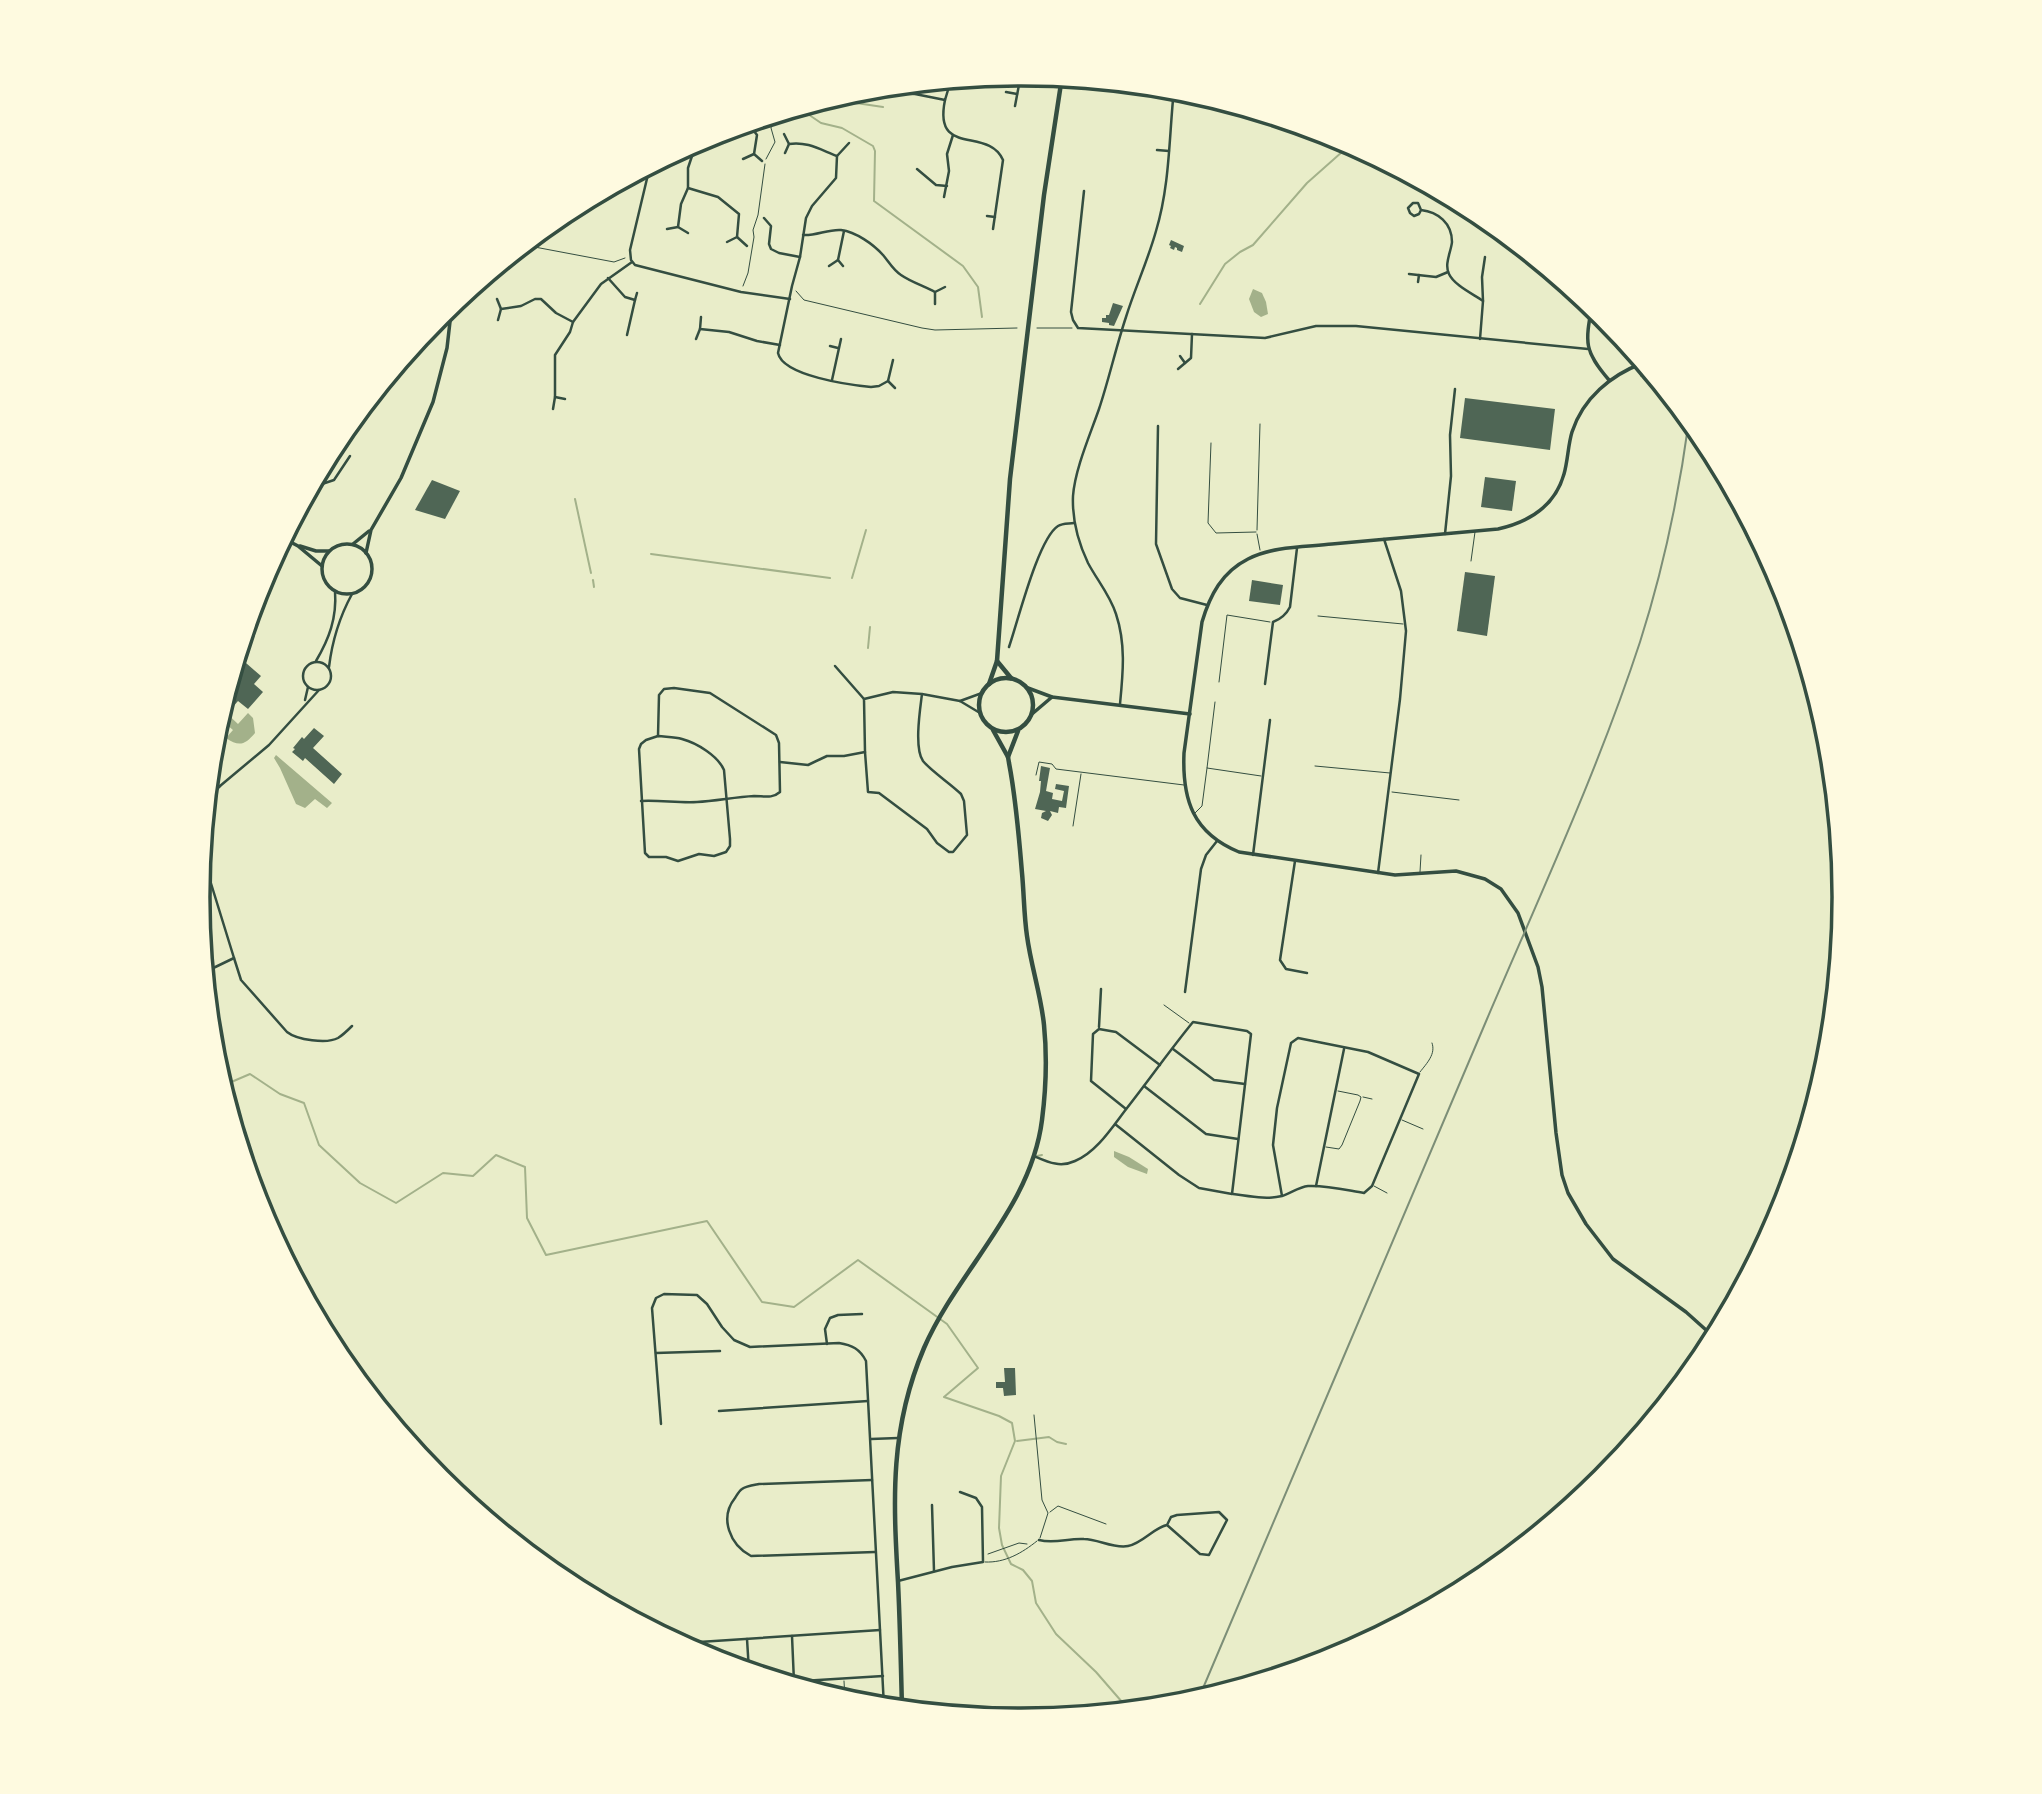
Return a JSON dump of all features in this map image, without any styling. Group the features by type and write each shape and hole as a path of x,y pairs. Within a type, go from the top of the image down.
{"main road":[{"path":"989,684 997,661 1010,478 1044,195 1061,87"},
{"path":"997,661 1010,678"},
{"path":"902,1699 894,1522 898,1438 907,1397 935,1324 1014,1202 1034,1156 1042,1121 1044,1024 1027,935 1013,786 1008,757 993,730 983,720 979,699 995,680 1010,678 1023,683 1028,688 1034,705 1029,720 1010,733 993,730"},
{"path":"1008,757 1018,730"}],"street":[{"path":"1014,106 1019,86"},
{"path":"948,89 942,113 947,130 963,139 994,148 1003,160 993,229"},
{"path":"1006,92 1017,94"},
{"path":"908,94 945,100"},
{"path":"1120,704 1124,666 1120,630 1109,598 1088,563 1078,537 1074,523 1073,494 1122,331 1156,233 1166,184 1173,100"},
{"path":"754,131 757,135 754,154"},
{"path":"784,134 789,144"},
{"path":"944,197 949,171 947,154 953,135"},
{"path":"789,144 804,143 837,156"},
{"path":"849,143 837,156 836,178 812,206 806,218 779,359 802,373 871,387 888,381 893,360"},
{"path":"785,153 789,144"},
{"path":"1157,150 1169,151"},
{"path":"743,159 754,154"},
{"path":"754,154 762,161"},
{"path":"678,227 681,204 688,188 688,168 692,156"},
{"path":"917,169 936,185 947,186"},
{"path":"647,177 630,250 632,262 638,268 741,292 790,299"},
{"path":"688,188 718,197 739,214 737,237"},
{"path":"1084,191 1071,312 1078,328 1265,338 1315,326 1333,325 1588,349"},
{"path":"1421,210 1438,215 1446,222 1452,241 1447,265 1450,277 1483,301"},
{"path":"987,216 995,217"},
{"path":"764,218 771,226 771,249 800,257"},
{"path":"771,226 778,222"},
{"path":"667,229 678,227 688,233"},
{"path":"803,235 844,231 864,239 899,274 935,292"},
{"path":"829,266 838,260 844,231"},
{"path":"727,242 737,237"},
{"path":"737,237 747,246"},
{"path":"1480,339 1485,257"},
{"path":"838,260 843,267"},
{"path":"553,409 555,355 570,332 573,322 601,284 632,262"},
{"path":"1409,274 1436,277 1448,272"},
{"path":"1418,282 1419,275"},
{"path":"608,278 625,297 635,300"},
{"path":"935,292 945,287"},
{"path":"934,304 935,292"},
{"path":"628,335 637,293"},
{"path":"497,299 501,309 498,320"},
{"path":"501,309 541,299 556,313 573,322"},
{"path":"696,339 701,317"},
{"path":"1591,319 1588,349 1596,365 1609,380"},
{"path":"352,545 370,530 401,478 433,402 447,348 450,320"},
{"path":"699,330 729,332 780,345"},
{"path":"1178,369 1191,358 1192,334"},
{"path":"832,380 841,340"},
{"path":"830,346 838,348"},
{"path":"1180,356 1185,363"},
{"path":"1635,367 1609,380 1592,397 1573,430 1559,488 1538,513 1512,526 1261,554 1233,569 1216,587 1207,605 1184,753 1184,785 1193,814 1205,830 1217,841 1239,852 1378,873 1419,875 1457,871 1485,879 1508,896 1532,947 1542,987 1556,1133 1562,1175 1568,1193 1586,1224 1613,1258 1707,1331"},
{"path":"888,381 895,388"},
{"path":"1445,534 1455,389"},
{"path":"555,397 565,399"},
{"path":"1158,426 1156,544 1172,589 1180,598 1207,605"},
{"path":"322,484 334,480 350,456"},
{"path":"1009,647 1049,535 1058,526 1074,523"},
{"path":"366,553 370,530"},
{"path":"1378,873 1400,699 1405,624 1401,591 1384,539"},
{"path":"291,542 316,551 329,551 344,544 352,545 366,553 372,572 363,588 352,594 335,592 324,581 321,566 329,551"},
{"path":"298,545 321,566"},
{"path":"1265,684 1273,622 1280,619 1290,607 1297,548"},
{"path":"316,661 332,628 335,592"},
{"path":"217,789 269,745 304,704 331,679 331,652 341,618 352,594"},
{"path":"319,690 308,687 303,681 302,673 309,663 316,661 329,668"},
{"path":"835,666 864,699 868,792 879,793 927,829 937,843 953,852 967,835 964,801 953,785 923,761 920,752 919,720 922,694"},
{"path":"849,682 855,679"},
{"path":"304,704 308,687"},
{"path":"641,802 657,800 666,803 689,803 775,796 780,792 779,743 776,735 710,693 674,688 660,691 659,736"},
{"path":"1028,688 1052,697 1190,714"},
{"path":"864,699 893,692 922,694 960,701 980,713"},
{"path":"960,701 982,693"},
{"path":"1032,713 1052,697"},
{"path":"1253,855 1270,720"},
{"path":"659,736 683,739 715,757 724,770 727,799 730,839 726,852 714,856 699,854 678,861 649,856 645,852 640,744 659,736"},
{"path":"780,762 808,765 827,756 865,752"},
{"path":"1185,992 1201,869 1206,855 1217,841"},
{"path":"1295,861 1280,960 1286,969 1307,972"},
{"path":"210,881 241,980 286,1032 293,1037 331,1041 352,1026"},
{"path":"213,968 234,958"},
{"path":"1101,989 1098,1029 1093,1034 1091,1081 1126,1109"},
{"path":"1034,1156 1054,1165 1076,1161 1091,1151 1193,1022 1247,1031 1251,1034 1232,1194"},
{"path":"1098,1029 1116,1032 1160,1065"},
{"path":"1115,1124 1199,1188 1269,1199 1282,1196 1301,1187 1316,1186 1364,1193 1371,1185 1419,1074 1373,1053 1298,1038 1291,1043 1277,1108 1273,1145 1282,1196"},
{"path":"1316,1186 1345,1048"},
{"path":"1173,1049 1214,1080 1245,1084"},
{"path":"1144,1086 1206,1134 1238,1139"},
{"path":"661,1424 652,1308 656,1298 671,1294 697,1295 734,1340 750,1347 850,1345 861,1352 866,1361 884,1696"},
{"path":"827,1344 825,1329 830,1318 862,1314"},
{"path":"656,1353 720,1351"},
{"path":"719,1411 868,1401"},
{"path":"871,1439 898,1438"},
{"path":"872,1480 759,1484 742,1489 730,1504 727,1523 733,1541 751,1556 876,1552"},
{"path":"968,1494 971,1488"},
{"path":"898,1581 983,1562 982,1507 976,1498 960,1492"},
{"path":"932,1505 934,1571"},
{"path":"1039,1539 1052,1543 1084,1539 1121,1547 1130,1546 1159,1527 1167,1525 1171,1517 1177,1514 1219,1512 1227,1520 1213,1549 1205,1556 1200,1555 1167,1525"},
{"path":"704,1643 881,1630"},
{"path":"792,1636 794,1676"},
{"path":"747,1639 748,1660"},
{"path":"811,1681 883,1676"}],"lane":[{"path":"1260,424 1256,532 1261,554"},
{"path":"1211,443 1208,523 1216,533 1256,532"},
{"path":"1471,561 1475,531"},
{"path":"1219,682 1227,615 1273,622"},
{"path":"1318,616 1405,624"},
{"path":"1193,814 1202,806 1215,702"},
{"path":"1036,775 1039,762 1052,764 1056,769 1184,785"},
{"path":"1315,766 1391,773"},
{"path":"1207,768 1264,777"},
{"path":"1073,826 1082,772"},
{"path":"1388,791 1459,800"},
{"path":"1419,875 1421,855"},
{"path":"1164,1005 1191,1025"},
{"path":"1419,1074 1432,1056 1432,1042"},
{"path":"1336,1091 1371,1099"},
{"path":"1324,1147 1339,1149 1342,1145 1361,1097"},
{"path":"1400,1119 1423,1129"},
{"path":"1371,1185 1387,1193"},
{"path":"1034,1415 1042,1500 1048,1513"},
{"path":"983,1562 993,1563 1027,1551 1039,1539 1048,1513 1058,1506 1106,1524"},
{"path":"844,1679 844,1689"}],"path":[{"path":"741,292 748,272 766,161 775,142 771,125"},
{"path":"1037,328 1066,328"},
{"path":"989,1553 1019,1544 1033,1545"}],"shaded area":[{"path":"1253,289 1262,293 1268,314 1261,317 1254,312 1249,299"},
{"path":"248,713 253,718 255,733 248,740 235,743 226,738 233,730 228,726 230,717 238,724"},
{"path":"276,755 332,803 327,808 315,799 305,808 296,804 274,758"},
{"path":"1114,1151 1148,1169 1147,1174 1128,1167 1114,1157"}],"building":[{"path":"1171,240 1184,246 1182,252 1175,247 1174,250 1170,248"},
{"path":"1113,303 1123,306 1114,326 1102,322 1102,318 1109,315"},
{"path":"1465,398 1555,409 1550,450 1460,438"},
{"path":"1485,477 1516,481 1512,511 1481,507"},
{"path":"432,480 460,491 445,519 415,510"},
{"path":"1465,572 1495,576 1487,636 1457,631"},
{"path":"1252,580 1283,585 1280,605 1249,601"},
{"path":"245,662 261,676 254,684 263,692 248,709 238,701 232,708"},
{"path":"314,728 324,736 313,748 342,774 334,784 305,758 303,761 292,752 302,737 304,739"},
{"path":"1041,766 1050,768 1046,791 1053,793 1052,799 1062,801 1064,791 1055,789 1056,784 1069,786 1066,808 1059,807 1058,813 1050,811 1052,815 1048,821 1041,818 1046,811 1035,809 1040,792"},
{"path":"1004,1368 1015,1368 1016,1395 1004,1396 1003,1388 996,1388 996,1382 1005,1382"}],"waterway":[{"path":"856,103 883,107"},
{"path":"808,114 821,123 842,128 873,146 874,201 963,266 978,287 982,317"},
{"path":"1200,304 1225,264 1253,245 1307,183 1341,152"},
{"path":"575,499 591,573"},
{"path":"852,578 866,530"},
{"path":"651,554 830,578"},
{"path":"593,580 594,587"},
{"path":"868,648 870,627"},
{"path":"231,1082 250,1074 280,1094 304,1103 319,1145 360,1183 396,1203 443,1173 473,1176 496,1155 525,1167 527,1218 546,1255 707,1221 762,1302 794,1307 858,1260 947,1324 978,1368 944,1397 1012,1423 1015,1441 1001,1476 999,1528 1002,1545 1011,1564 1023,1570 1032,1581 1036,1603 1056,1634 1096,1672 1122,1702"},
{"path":"1037,1156 1042,1155"},
{"path":"1017,1441 1049,1437 1066,1444"}],"railway":[{"path":"1203,1687 1606,737 1624,690 1656,587 1675,504 1687,433"}]}
